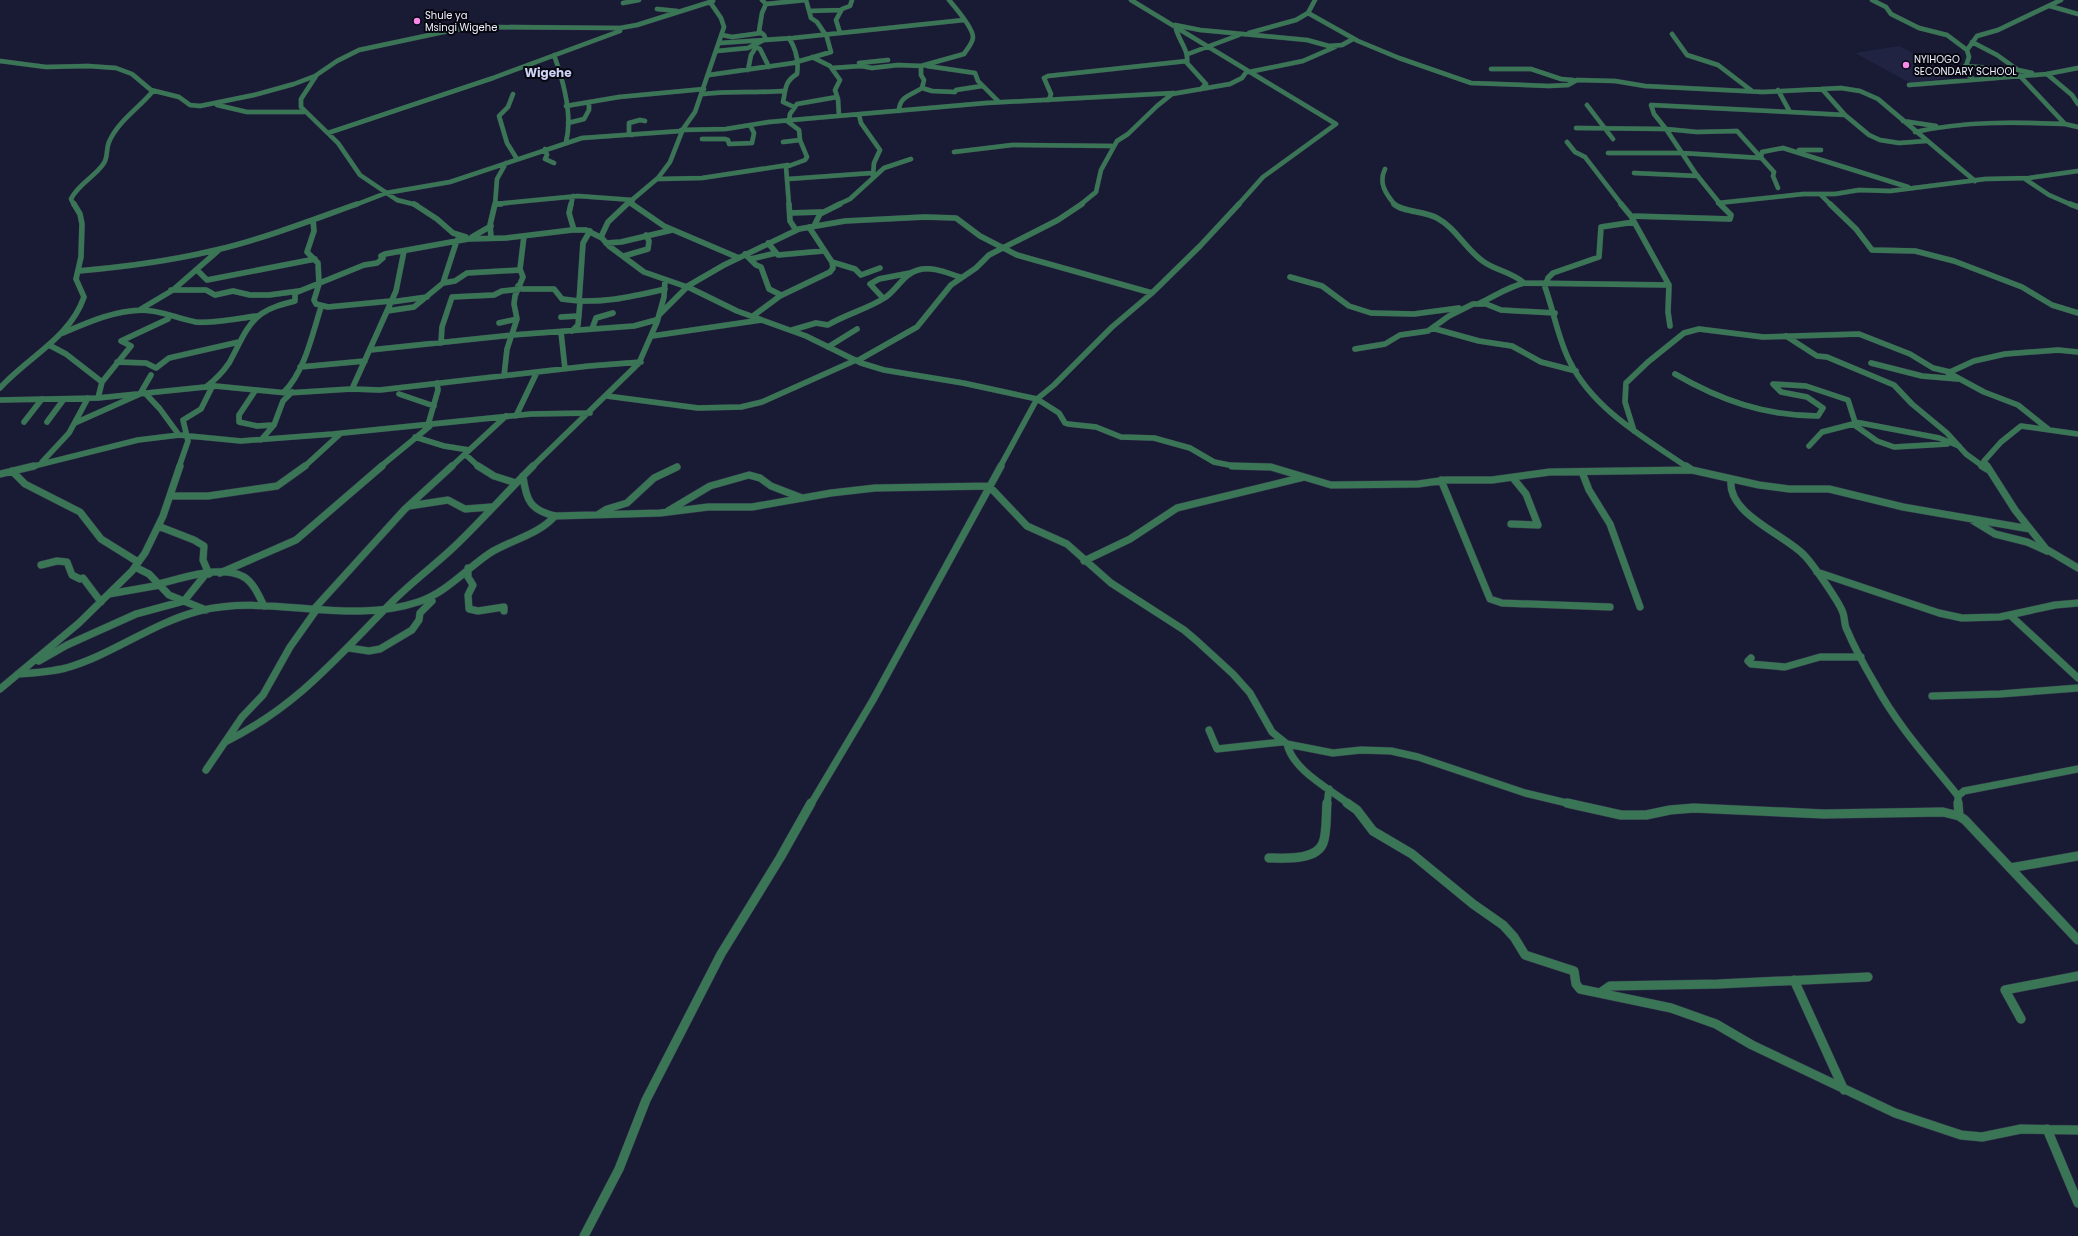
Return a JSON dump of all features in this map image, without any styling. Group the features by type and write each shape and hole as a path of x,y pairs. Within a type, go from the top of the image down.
{"street":[{"path":"623,3 639,0"},
{"path":"762,0 766,4"},
{"path":"708,75 769,68 798,62 832,51 826,34 817,22 812,19 806,0 766,4"},
{"path":"809,11 817,12 841,10 850,6 852,0"},
{"path":"923,66 965,53 973,36 964,20 949,0"},
{"path":"584,1236 619,1169 646,1100 722,954 780,858 833,764 873,700 1037,399 1054,385 1112,327 1152,293 1200,246 1263,177 1336,124 1300,104 1206,47 1175,25 1131,0"},
{"path":"1188,54 1234,36 1293,21 1308,14 1315,0"},
{"path":"1872,0 1886,7 1890,12 1899,18 1915,26 1947,35 1967,50 1969,57 1965,66 1965,75 1973,79"},
{"path":"1967,50 1977,36 1998,30 2062,0"},
{"path":"328,133 401,110 631,27 710,1 724,23 720,43 708,75 704,91 695,112 681,130 676,151 668,166 658,179 609,221 602,234 604,241"},
{"path":"765,40 764,35 759,31 762,22 761,14 766,4"},
{"path":"2050,6 2078,14"},
{"path":"657,9 680,11"},
{"path":"840,33 836,20 841,10"},
{"path":"1308,14 1353,39 1399,58 1471,83 1480,82 1549,86 1568,85 1577,80"},
{"path":"720,43 789,38 964,20"},
{"path":"1175,25 1200,30 1307,40 1337,46"},
{"path":"1175,25 1177,37 1188,54 1187,61 1195,73 1205,82 1201,89"},
{"path":"0,61 46,67 88,66 116,68 132,74 153,91 183,98 194,106 215,104 288,86 316,74 337,61 360,50 453,30 485,27 613,29 631,27"},
{"path":"722,35 732,37 761,33"},
{"path":"1672,34 1687,55 1718,65 1752,91"},
{"path":"789,38 798,62 797,74 789,79 783,91 785,93 782,102 794,107"},
{"path":"78,271 131,266 220,249 313,220 386,193 438,185 566,142 589,137 632,135 681,130 726,129 750,125 899,110 999,102 1174,93 1232,84 1248,72 1303,61 1337,46 1346,44 1353,39"},
{"path":"748,70 751,54 755,47 765,40"},
{"path":"1972,42 1996,55 2018,70"},
{"path":"717,51 755,47 760,49 769,68"},
{"path":"554,55 566,106 569,138 566,142"},
{"path":"812,57 831,67 841,82 835,90 838,97 839,116"},
{"path":"831,67 888,60"},
{"path":"1049,100 1051,94 1044,78 1048,76 1187,61"},
{"path":"831,67 861,66 872,68 898,65 923,66 973,72 982,86 999,102"},
{"path":"922,88 924,80 922,75 923,66"},
{"path":"1965,66 2018,70 2038,74"},
{"path":"1491,69 1501,72 1521,68 1534,69 1557,79 1620,82 1645,86 1752,91 1854,89 1870,94 1878,99 1915,132 1975,181"},
{"path":"1909,85 2047,74 2078,68"},
{"path":"316,74 301,99 300,105 304,112 328,133 348,156 360,175 373,182 386,193 398,200 416,204 453,233 469,238 491,226"},
{"path":"2047,74 2072,95 2078,104"},
{"path":"2020,76 2063,120 2065,124"},
{"path":"899,110 898,106 903,97 922,88 950,93 955,92 956,90 982,86"},
{"path":"1822,89 1845,115 1869,135 1880,140 1899,143 1926,141"},
{"path":"1778,90 1790,112"},
{"path":"0,388 25,363 49,345 71,322 83,302 84,293 76,279 81,257 82,224 77,210 72,202 72,195 100,169 107,156 108,146 111,139 129,114 153,91"},
{"path":"566,106 641,95 704,91 752,93 783,91"},
{"path":"607,396 698,408 741,407 762,402 856,361 917,327 951,285 960,277 976,268 989,255 1065,216 1093,195 1096,192 1101,170 1109,158 1114,146 1157,106 1174,93"},
{"path":"513,94 508,107 499,116 507,144 518,159"},
{"path":"788,121 794,107 797,104 806,101 838,97"},
{"path":"568,123 584,119 589,110 589,102"},
{"path":"1631,216 1730,219 1731,215 1718,203 1654,114 1650,104 1652,103 1845,115"},
{"path":"215,104 247,112 304,112"},
{"path":"1587,105 1613,139"},
{"path":"859,115 861,123 881,152 874,163 873,175"},
{"path":"632,135 629,134 628,123 640,120 645,122"},
{"path":"658,179 702,178 788,165 807,159 800,140 799,130 788,121"},
{"path":"1903,121 1942,126"},
{"path":"1915,132 1942,126 2009,122 2065,124 2078,127"},
{"path":"702,139 725,138 728,140 729,144 733,145 752,144 754,133 750,125"},
{"path":"1576,128 1603,127 1666,129 1697,132 1735,130 1774,172 1773,177 1778,188"},
{"path":"783,142 800,140"},
{"path":"1567,142 1575,152 1585,157 1631,216 1669,285 1668,312 1670,326"},
{"path":"954,152 968,148 999,146 1114,146"},
{"path":"1761,158 1762,152 1783,148 1821,150"},
{"path":"1783,148 1910,187"},
{"path":"545,149 547,155 546,159 554,162"},
{"path":"1608,153 1682,153 1761,158"},
{"path":"790,213 822,212 850,199 873,175 884,168 911,159"},
{"path":"492,238 491,226 496,204 496,184 500,171 506,163"},
{"path":"788,165 786,169 788,179 790,221 796,230"},
{"path":"1385,169 1380,174 1380,183 1398,208 1417,210 1442,221 1482,262 1516,274 1524,283"},
{"path":"1718,203 1803,194 1821,195 1859,190 1893,190 1910,187 1933,187 1975,181 2025,179 2078,171"},
{"path":"1634,174 1698,176"},
{"path":"788,179 873,175"},
{"path":"2025,179 2050,195 2078,207"},
{"path":"1821,195 1856,229 1872,250 1915,251 1954,261 2026,289 2047,303 2078,313"},
{"path":"496,204 573,196 631,201 672,230 739,258"},
{"path":"573,196 569,213 574,230"},
{"path":"812,226 822,212"},
{"path":"370,350 512,335 641,325 657,318 687,287 745,254 796,230 812,226 891,217 956,218 980,236 1001,249 1029,260 1152,293"},
{"path":"313,220 314,231 307,252 318,263 319,284 314,300 316,304 321,307 429,297"},
{"path":"1634,222 1601,228 1599,257 1590,262 1555,270 1546,282 1545,287 1555,313 1570,364 1585,385 1634,431 1692,470"},
{"path":"753,316 762,307 780,295 830,272 833,268 832,262 823,251 812,226"},
{"path":"0,689 102,602 145,553 170,496 179,464 186,447 187,436 183,420 201,409 208,387 221,371 222,364 232,357 246,329 257,316 280,303 295,300 295,293 364,265 374,265 381,262 383,258 381,256 385,254 404,252 469,238 524,236 574,230 590,231 644,272 687,287 727,307 791,330 856,361 884,370 963,383 1037,399 1055,410 1068,424 1096,427 1121,437 1154,438 1190,448 1198,454 1213,461 1230,465 1271,467 1334,485 1424,484 1441,480 1492,480 1550,472 1692,470 1731,480 1788,489 1829,489 1903,507 2030,528"},
{"path":"604,241 621,242 672,230"},
{"path":"572,331 578,325 583,243 590,231"},
{"path":"624,256 648,249 649,241 646,235"},
{"path":"504,376 507,349 517,319 514,304 518,287 523,278 518,271 524,236"},
{"path":"386,311 412,308 429,297 443,283 457,240"},
{"path":"768,243 780,256 823,251"},
{"path":"140,310 171,290 197,270 220,249"},
{"path":"352,389 400,278 404,252"},
{"path":"751,259 776,252"},
{"path":"745,254 762,267 769,289 780,295"},
{"path":"197,270 207,280 315,259"},
{"path":"832,262 855,269 861,275 880,268"},
{"path":"883,298 870,284 879,279 911,273 918,270 936,269 960,277"},
{"path":"443,283 455,281 467,273 518,271"},
{"path":"791,330 816,323 828,325 883,298 911,273"},
{"path":"1290,277 1322,286 1349,306 1371,313 1414,314 1480,304 1504,292 1509,287 1524,283 1546,282 1669,285"},
{"path":"227,741 256,728 278,712 349,648 411,583 454,546 491,507 590,413 640,362 653,332 665,289 665,280"},
{"path":"441,343 443,321 452,297 494,295 518,287 554,289 562,300 579,302 630,297 665,289"},
{"path":"171,290 206,290 215,295 233,291 258,295 303,291"},
{"path":"1480,304 1501,310 1555,313"},
{"path":"1355,349 1385,344 1400,335 1427,332 1467,306"},
{"path":"284,392 292,384 300,367 321,307"},
{"path":"60,333 109,314 140,310 152,310 176,318 198,322 257,316"},
{"path":"592,329 596,318 613,313"},
{"path":"561,317 579,316"},
{"path":"499,323 517,319"},
{"path":"98,398 102,382 131,346 121,341 168,320"},
{"path":"641,325 653,332 728,326 763,320"},
{"path":"1432,328 1479,341 1501,343 1512,346 1541,362 1576,371"},
{"path":"828,347 857,329"},
{"path":"1634,431 1625,402 1626,383 1648,362 1684,333 1702,329 1763,337 1858,334 1910,354 1933,368 1947,372 1992,396 2018,406 2048,429"},
{"path":"561,332 565,369"},
{"path":"1786,336 1799,346 1818,357 1827,357 1890,383 1976,462 1990,471"},
{"path":"117,362 146,363 156,368 169,358 239,342"},
{"path":"49,345 66,354 102,382"},
{"path":"1947,372 1959,369 1974,360 2006,354 2058,350 2078,352"},
{"path":"300,367 365,361"},
{"path":"0,400 98,398 208,387 284,392 352,389 380,390 640,362"},
{"path":"1871,363 1922,376 1958,379"},
{"path":"516,416 537,372"},
{"path":"1675,374 1701,389 1745,408 1798,417 1818,416 1823,408 1807,397 1782,392 1773,384 1806,386 1848,400 1855,422 1939,438 1959,446"},
{"path":"76,423 143,394 151,375"},
{"path":"220,573 296,540 430,425 438,390 437,384"},
{"path":"255,391 239,415 239,422 257,426 273,425"},
{"path":"261,440 273,425 283,400 293,392"},
{"path":"143,394 160,409 179,435"},
{"path":"399,394 434,406"},
{"path":"41,464 57,449 76,423 88,398"},
{"path":"24,422 42,399"},
{"path":"47,422 64,399"},
{"path":"1,472 12,471 138,440 179,435 227,441 261,440 340,434 506,416 590,413"},
{"path":"206,770 242,717 263,695 290,646 306,622 336,583 409,506 506,416"},
{"path":"1809,446 1822,432 1853,424 1880,442 1895,447 1939,443 1959,446"},
{"path":"2049,552 2015,510 1990,471 1985,466 1984,459 2018,428 2023,426 2078,434"},
{"path":"170,496 208,496 277,486 306,465 340,434"},
{"path":"415,437 467,452 480,470 491,474 498,480 516,483"},
{"path":"599,514 607,509 627,503 654,478 676,467"},
{"path":"12,471 25,484 85,515 91,529 101,540 149,574 169,595 206,610"},
{"path":"1582,472 1589,490 1610,524 1640,607"},
{"path":"664,513 710,486 749,475 760,478 771,486 802,498"},
{"path":"523,476 526,494 534,508 540,513 555,516 664,513 708,507 752,507 802,498 875,488 920,486 989,486 1019,519 1039,532 1067,544 1084,561 1111,583 1184,630 1197,641 1233,674 1250,693 1265,722 1277,738 1284,743 1295,763 1357,810 1373,831 1412,854 1473,904 1503,925 1514,937 1525,955 1574,971 1576,984 1580,989 1671,1008 1716,1024 1752,1045 1895,1114 1961,1135 1982,1137 2021,1129 2078,1130"},
{"path":"1084,561 1130,539 1177,508 1258,490 1304,476"},
{"path":"1511,524 1538,525 1526,494 1513,478"},
{"path":"1441,480 1490,599 1502,603 1610,607"},
{"path":"1731,480 1730,489 1744,510 1760,524 1803,554 1817,572 1820,580 1843,612 1846,629 1892,713 1958,796 1959,816"},
{"path":"409,506 444,500 454,502 461,508 479,510 491,507"},
{"path":"18,674 80,664 165,623 206,610 264,606 367,611 385,610 408,605 429,597 468,568 510,541 552,521 555,516"},
{"path":"1968,518 1995,534 2027,542 2078,568"},
{"path":"158,526 174,534 200,542 204,546 203,560 207,575"},
{"path":"41,565 58,561 67,562 70,566 72,574 80,579 83,578 102,602"},
{"path":"468,568 468,577 473,585 468,595 469,609 478,611 504,607 504,612"},
{"path":"1817,572 1957,617 1983,618 2010,615 2078,603"},
{"path":"109,594 207,575 230,573 246,578 264,606"},
{"path":"18,674 67,645 136,614 184,601 207,575"},
{"path":"349,648 369,651 380,649 412,630 419,620 420,613 432,601"},
{"path":"2010,615 2078,678"},
{"path":"1751,658 1748,661 1751,664 1785,667 1820,657 1861,657"},
{"path":"1932,696 2002,694 2078,688"},
{"path":"1209,730 1217,749 1284,743 1333,753 1371,750 1394,752 1418,757 1524,793 1626,816 1646,815 1670,810 1694,808 1824,814 1943,812 1959,816 1965,820 2078,940"},
{"path":"1958,796 1961,793 1972,789 2059,774 2078,769"},
{"path":"1269,858 1309,856 1319,850 1323,843 1329,789"},
{"path":"2010,868 2078,856"},
{"path":"2021,1019 2005,990 2009,988 2078,976"},
{"path":"1600,993 1610,986 1868,977"},
{"path":"1794,980 1844,1090"},
{"path":"2047,1129 2078,1203"}],"shaded area":[{"name":"NYIHOGO SECONDARY SCHOOL","path":"1899,46 1957,76 1912,84 1855,53"}],"place":[{"name":"Shule ya Msingi Wigehe","path":"417,21"},
{"name":"NYIHOGO SECONDARY SCHOOL","path":"1906,65"}],"district":[{"name":"Wigehe","path":"548,72"}]}
